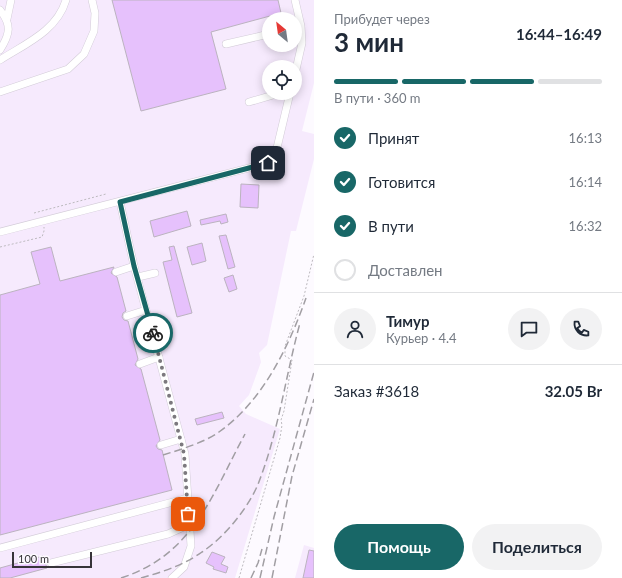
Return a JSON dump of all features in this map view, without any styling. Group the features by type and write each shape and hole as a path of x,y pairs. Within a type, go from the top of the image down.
{"lane":[{"path":"0,50 9,36 7,19 11,0"},
{"path":"0,60 51,26 62,12 66,0"},
{"path":"0,92 68,70 84,54 94,31 95,13 92,0"},
{"path":"295,0 296,12"},
{"path":"0,10 7,19"},
{"path":"226,44 262,36"},
{"path":"249,102 262,98"},
{"path":"0,232 268,163 273,159 276,152 288,100"},
{"path":"120,202 134,266 184,454 191,546 184,567 172,578"},
{"path":"116,272 134,266"},
{"path":"138,277 155,273"},
{"path":"127,316 146,310"},
{"path":"140,364 159,357"},
{"path":"161,445 181,439"},
{"path":"0,548 188,498"},
{"path":"51,563 168,534 190,524"}],"path":[{"path":"34,213 106,194"},
{"path":"0,247 42,237 44,231 40,212"},
{"path":"239,578 280,438 282,425 281,420 284,411 292,360 285,356 285,346 304,296 314,254"}],"shaded area":[{"path":"0,0 314,0 314,83 302,131 314,134 314,159 296,231 291,231 267,345 259,353 261,362 249,395 239,406 246,414 280,429 235,578 0,578"},
{"path":"304,545 314,548 314,578 295,578"}],"building":[{"path":"112,0 278,0 281,12 262,12 262,18 211,32 226,89 141,111"},
{"path":"241,184 259,185 258,208 240,207"},
{"path":"187,211 191,226 154,237 150,221"},
{"path":"226,214 228,222 221,224 220,221 201,225 200,220"},
{"path":"226,235 235,267 228,269 219,236"},
{"path":"202,243 206,261 192,265 187,247"},
{"path":"174,246 192,313 177,317 163,262 172,260 169,247"},
{"path":"51,247 60,281 114,267 111,273 117,277 126,311 123,313 122,317 124,320 128,321 138,359 135,365 141,369 160,440 156,446 158,449 162,450 172,490 0,535 0,295 40,284 31,252"},
{"path":"233,275 237,289 229,292 224,278"},
{"path":"222,412 224,418 197,425 195,419"},
{"path":"309,550 314,551 314,578 303,578"},
{"path":"212,552 225,557 221,564 228,567 226,573 213,569 214,567 206,563"},
{"path":"43,556 47,568 10,578 0,578 0,568"}],"railway":[{"path":"163,455 213,436 235,419 249,405 273,371 283,353 306,298"},
{"path":"141,578 165,571 195,557 220,538 244,510 256,489 267,460 300,323"},
{"path":"260,578 274,517 314,372"},
{"path":"272,578 292,476 314,399"},
{"path":"121,578 146,568 166,554 183,538 198,520 210,500 245,434"},
{"path":"251,578 258,563 262,549"}],"way so far":[{"path":"153,333 184,454 188,514"}],"route":[{"path":"153,333 134,266 120,202 268,163"}]}
